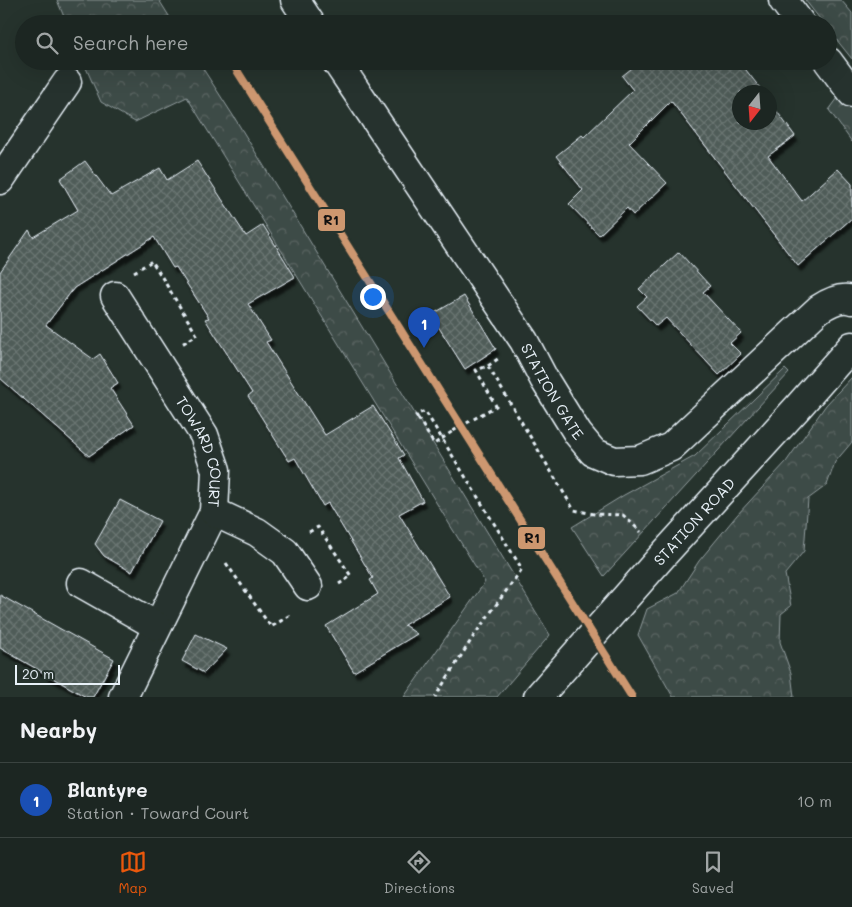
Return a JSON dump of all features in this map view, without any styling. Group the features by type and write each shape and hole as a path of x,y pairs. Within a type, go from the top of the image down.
{"street":[{"path":"295,0 305,15"},
{"path":"783,0 794,15"},
{"name":"STATION GATE","path":"342,70 524,341 544,379 573,426 593,452 614,461 640,460 671,447 819,309 832,301 848,298 852,300"},
{"path":"835,70 852,94"},
{"path":"0,180 67,82"},
{"name":"TOWARD COURT","path":"115,296 204,435 216,470 214,512 123,697"},
{"name":"STATION ROAD","path":"538,697 852,346"},
{"path":"214,512 257,532 285,552 308,586"},
{"path":"81,584 157,626"}],"path":[{"path":"435,697 475,634 522,569 425,411 416,415 434,444 496,406 476,370 488,366 574,510 594,514 624,515 664,554"}],"green space":[{"path":"57,0 159,0 168,15 63,15"},
{"path":"805,0 841,0 852,13 852,59 837,40 837,15 817,15"},
{"path":"87,70 204,70 550,635 497,697 404,697 485,582 187,97 135,122 101,102"},
{"path":"852,79 852,142 829,110"},
{"path":"785,369 789,373 604,576 572,527 624,495 695,456"},
{"path":"852,377 852,442 835,462 827,485 808,499 804,551 785,574 791,606 781,614 780,642 791,673 794,697 673,697 638,635 647,609 678,593 699,561 737,515 786,462 826,405"}],"building":[{"path":"630,70 746,70 758,85 732,85 732,130 777,130 777,112 795,136 768,156 802,201 838,169 852,184 852,218 798,266 671,101 629,143 667,183 633,215 627,208 599,235 569,204 583,190 556,156 582,135 584,137 633,90 622,76"},
{"path":"85,161 111,196 160,168 167,180 197,161 246,236 263,225 295,277 248,304 271,340 266,342 325,435 373,406 404,455 399,458 423,501 399,514 450,597 404,625 417,634 354,672 326,626 378,594 370,580 373,578 328,503 323,506 295,458 289,461 248,396 252,393 205,319 209,318 176,267 173,268 154,237 74,288 46,325 93,359 100,354 118,383 110,388 134,425 89,456 0,378 0,272 29,230 33,237 78,210 60,179"},
{"path":"679,252 710,286 703,292 741,333 730,343 741,354 719,375 666,318 656,326 637,306 647,297 639,289"},
{"path":"464,296 496,349 465,369 431,315"},
{"path":"120,500 160,521 132,572 104,556 95,544"},
{"path":"0,595 114,659 93,697 86,697 0,648"},
{"path":"196,634 227,649 204,673 182,661"}],"transit line":[{"name":"R1","path":"237,70 632,697"}],"place":[{"name":"Blantyre","path":"424,348"}]}
